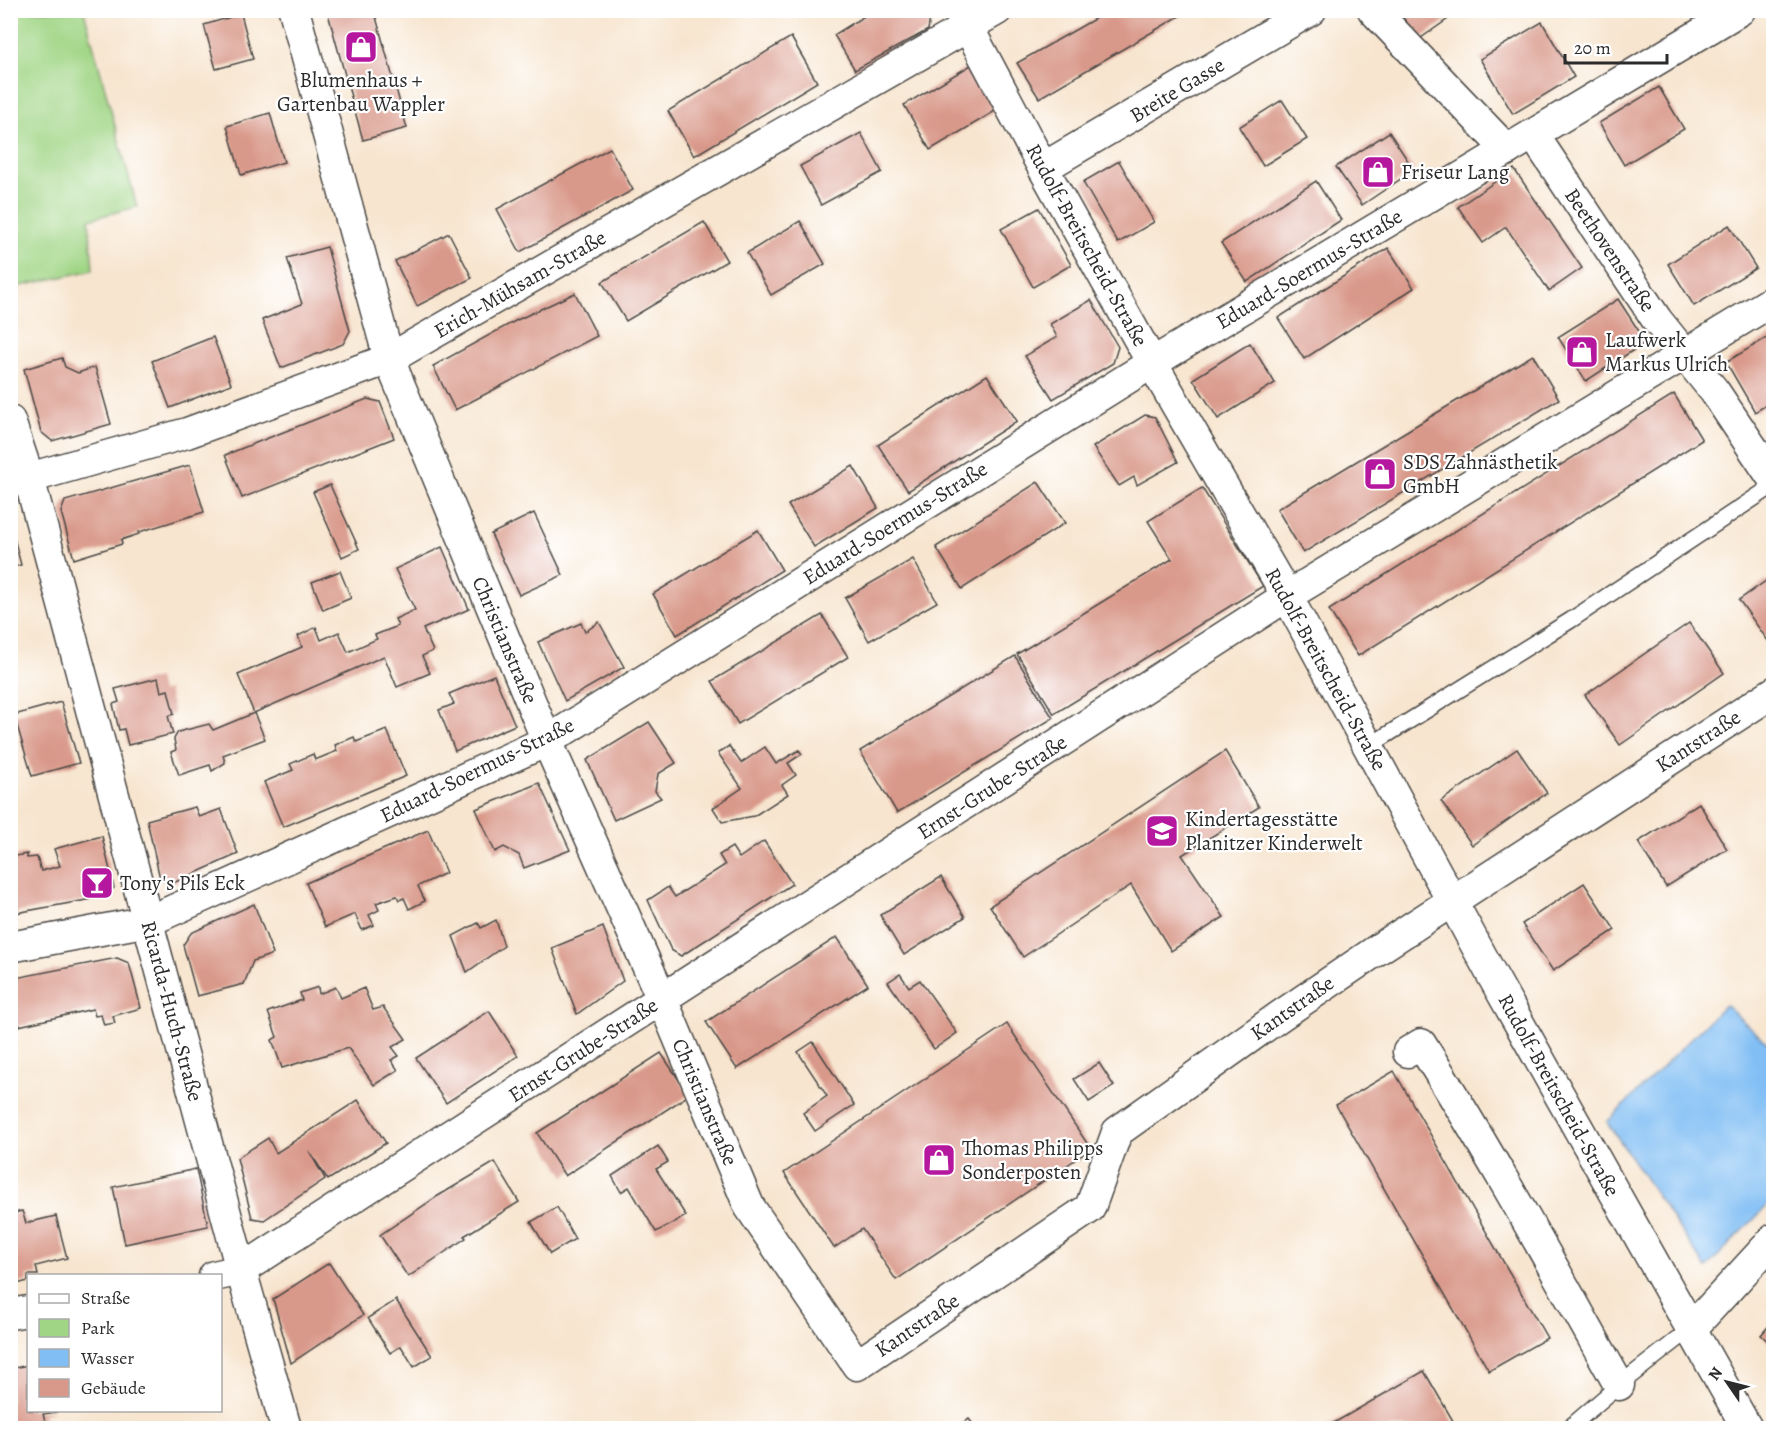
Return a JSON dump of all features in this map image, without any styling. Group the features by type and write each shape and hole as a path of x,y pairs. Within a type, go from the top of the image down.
{"street":[{"name":"Christianstraße","path":"294,10 389,359 548,741 663,999 749,1206 857,1365"},
{"name":"Erich-Mühsam-Straße","path":"20,479 187,433 389,359 964,19 997,10"},
{"name":"Breite Gasse","path":"1043,168 1311,10"},
{"path":"1373,10 1507,150"},
{"name":"Eduard-Soermus-Straße","path":"10,947 149,921 548,741 1152,363 1740,10"},
{"name":"Rudolf-Breitscheid-Straße","path":"964,19 1043,168 1152,363 1287,596 1604,1177 1747,1428"},
{"name":"Beethovenstraße","path":"1533,134 1657,320 1715,392 1773,482"},
{"name":"Ernst-Grube-Straße","path":"227,1273 663,999 1287,596 1773,300"},
{"name":"Ricarda-Huch-Straße","path":"10,421 20,479 149,921 227,1273 285,1428"},
{"name":"Kantstraße","path":"857,1365 1090,1208 1117,1132 1280,1016 1773,692"},
{"path":"1408,1052 1421,1044 1526,1220 1619,1385"},
{"path":"1692,1328 1773,1239"},
{"path":"10,1314 27,1311"}],"lane":[{"path":"1369,746 1570,620 1773,482"},
{"path":"1569,1428 1619,1385 1692,1328"}],"green space":[{"path":"10,11 84,11 137,207 89,219 93,270 11,288"}],"water":[{"path":"1725,1005 1773,1048 1773,1200 1706,1268 1607,1122"}],"building":[{"name":"Blumenhaus + Gartenbau Wappler","path":"327,10 374,10 407,128 363,140"},
{"path":"874,10 930,10 928,30 855,70 834,35"},
{"path":"1110,10 1190,10 1039,98 1017,63"},
{"path":"1398,10 1442,10 1448,19 1418,40"},
{"path":"241,14 253,59 216,69 204,25"},
{"path":"1542,22 1574,77 1513,114 1480,59"},
{"path":"791,37 817,82 694,156 668,111"},
{"path":"971,65 997,110 930,150 904,105"},
{"path":"1659,87 1684,129 1624,165 1599,123"},
{"path":"1282,100 1307,139 1263,166 1239,127"},
{"path":"270,113 284,162 241,175 227,126"},
{"path":"1389,132 1414,170 1362,205 1336,167"},
{"path":"861,133 882,172 821,205 800,166"},
{"path":"610,148 633,190 520,252 497,209"},
{"path":"1119,161 1154,222 1118,243 1083,182"},
{"path":"1514,169 1582,268 1549,291 1506,227 1483,243 1458,207"},
{"path":"1316,181 1341,220 1247,282 1221,243"},
{"path":"1039,208 1071,265 1033,287 1001,229"},
{"path":"800,221 825,264 771,295 747,253"},
{"path":"704,222 727,261 626,321 602,282"},
{"path":"1729,225 1756,268 1694,306 1668,264"},
{"path":"449,233 472,278 417,306 395,261"},
{"path":"327,247 350,331 343,344 281,368 262,320 302,304 287,258"},
{"path":"1388,248 1414,288 1304,359 1278,318"},
{"path":"575,293 597,336 455,410 433,366 517,320"},
{"path":"1618,299 1646,342 1586,381 1558,337"},
{"path":"1091,300 1118,347 1113,363 1053,399 1025,356 1057,337 1050,324"},
{"path":"1773,334 1773,401 1755,412 1726,362"},
{"path":"213,337 231,384 170,408 152,361"},
{"path":"1250,343 1275,383 1218,419 1193,379"},
{"path":"1533,355 1559,399 1303,553 1277,509"},
{"path":"62,358 65,367 78,373 95,367 111,424 52,441 41,432 24,369"},
{"path":"987,375 1017,421 908,491 878,445"},
{"path":"1674,394 1702,440 1358,656 1329,610"},
{"path":"367,399 380,402 394,438 242,498 225,455"},
{"path":"1145,415 1155,417 1178,462 1137,485 1134,477 1119,486 1093,447"},
{"path":"190,465 204,512 139,532 139,534 121,540 122,544 74,559 61,512 65,501"},
{"path":"853,466 878,508 814,547 788,505"},
{"path":"1038,482 1065,523 962,589 936,547"},
{"path":"330,485 359,549 342,557 313,492"},
{"path":"1202,488 1263,586 1054,714 1017,654 1172,559 1148,521"},
{"path":"534,513 563,575 519,595 491,534"},
{"path":"10,522 21,565 10,568"},
{"path":"758,530 782,570 677,635 653,594"},
{"path":"442,547 469,609 423,629 433,651 422,656 430,673 397,687 384,656 254,713 238,675 302,647 298,636 316,627 321,640 339,632 348,652 377,639 375,635 398,626 395,619 415,610 395,569"},
{"path":"913,559 937,602 869,641 845,598"},
{"path":"340,571 351,598 323,610 312,582"},
{"path":"1773,576 1773,637 1768,641 1739,600"},
{"path":"822,615 848,657 738,724 712,681"},
{"path":"599,622 624,667 565,701 538,642 581,623 585,632"},
{"path":"1689,623 1724,673 1620,745 1585,695"},
{"path":"1015,656 1053,718 897,813 860,751"},
{"path":"494,675 515,725 455,751 439,710 454,704 449,694"},
{"path":"158,678 161,692 168,690 174,714 168,716 173,734 128,745 124,729 119,730 113,704 119,702 115,689"},
{"path":"61,702 79,763 32,776 14,715"},
{"path":"254,713 265,739 223,755 225,763 212,771 210,765 179,775 171,752 176,750 174,739 178,732 209,724 213,730"},
{"path":"649,722 676,763 658,774 655,791 661,798 614,820 587,760"},
{"path":"387,730 406,776 283,827 264,782 293,770 290,764 313,754 315,760 337,751 335,745 354,737 356,742"},
{"path":"729,746 741,763 765,747 776,764 799,750 802,754 788,763 796,775 782,785 788,794 754,816 722,822 713,808 742,788 718,753"},
{"path":"1517,749 1547,793 1472,845 1441,801"},
{"name":"Kindertagesstätte Planitzer Kinderwelt","path":"1225,751 1259,807 1182,855 1224,917 1171,951 1131,885 1023,957 990,906"},
{"path":"539,783 570,850 524,868 519,855 504,847 495,852 476,809"},
{"path":"1699,803 1727,849 1666,887 1638,842"},
{"path":"195,807 199,817 221,809 238,854 171,884 160,879 147,820"},
{"path":"428,830 446,873 418,886 425,901 409,909 404,898 399,900 397,896 376,903 379,910 369,915 374,925 362,930 355,914 325,927 306,883"},
{"path":"102,836 114,888 103,897 10,914 10,857 27,854 27,858 37,857 41,871 60,866 54,849"},
{"path":"764,841 792,884 681,956 671,950 648,900 668,887 675,897 725,865 719,855 732,847 739,858"},
{"path":"941,877 965,917 904,955 880,915"},
{"path":"1584,883 1615,930 1553,971 1522,924"},
{"path":"254,904 273,954 253,961 244,984 197,996 183,945 191,933"},
{"path":"496,920 504,946 467,972 453,936 478,923 481,928"},
{"path":"603,927 623,981 577,1014 552,948"},
{"path":"837,937 868,985 737,1069 706,1022"},
{"path":"117,958 129,963 141,1008 113,1016 115,1023 104,1025 101,1015 95,1016 93,1009 10,1028 10,979"},
{"path":"900,974 909,987 920,980 957,1033 934,1049 888,982"},
{"path":"318,987 319,994 336,987 341,998 364,988 373,1010 383,1007 406,1039 392,1047 399,1056 391,1060 398,1070 374,1085 348,1048 282,1068 272,1040 277,1037 268,1012 302,1000 300,993"},
{"path":"489,1011 518,1056 446,1103 416,1058"},
{"name":"Thomas Philipps Sonderposten","path":"1007,1024 1091,1149 896,1280 862,1229 834,1248 784,1173"},
{"path":"813,1042 854,1105 815,1131 803,1113 827,1096 798,1052"},
{"path":"661,1053 689,1095 565,1176 537,1133"},
{"path":"1099,1063 1114,1086 1089,1102 1074,1079"},
{"path":"1394,1071 1547,1338 1489,1371 1336,1105"},
{"path":"358,1100 386,1143 328,1180 309,1151 325,1179 264,1220 252,1218 237,1158 268,1138 276,1153"},
{"path":"658,1146 668,1162 656,1169 686,1216 656,1232 629,1187 621,1192 612,1176"},
{"path":"495,1162 519,1202 464,1236 466,1238 408,1277 380,1235 438,1196"},
{"path":"196,1169 208,1226 125,1244 113,1187"},
{"path":"557,1207 575,1239 550,1254 531,1222"},
{"path":"22,1211 26,1223 56,1216 67,1258 36,1266 38,1274 27,1274 27,1281 10,1286 10,1214"},
{"path":"329,1263 363,1315 291,1363 273,1299"},
{"path":"396,1300 432,1356 414,1367 401,1346 390,1353 368,1318"},
{"path":"1773,1321 1773,1346 1761,1335"},
{"path":"27,1365 27,1412 57,1412 43,1414 45,1421 10,1428 10,1369"},
{"path":"1424,1371 1456,1426 1452,1428 1325,1428"},
{"path":"969,1419 976,1428 954,1428"}],"place":[{"name":"Blumenhaus + Gartenbau Wappler","path":"361,47"},
{"name":"Friseur Lang","path":"1378,172"},
{"name":"Laufwerk Markus Ulrich","path":"1582,352"},
{"name":"SDS Zahnästhetik GmbH","path":"1380,474"},
{"name":"Kindertagesstätte Planitzer Kinderwelt","path":"1162,831"},
{"name":"Tony's Pils Eck","path":"97,883"},
{"name":"Thomas Philipps Sonderposten","path":"939,1160"}]}
